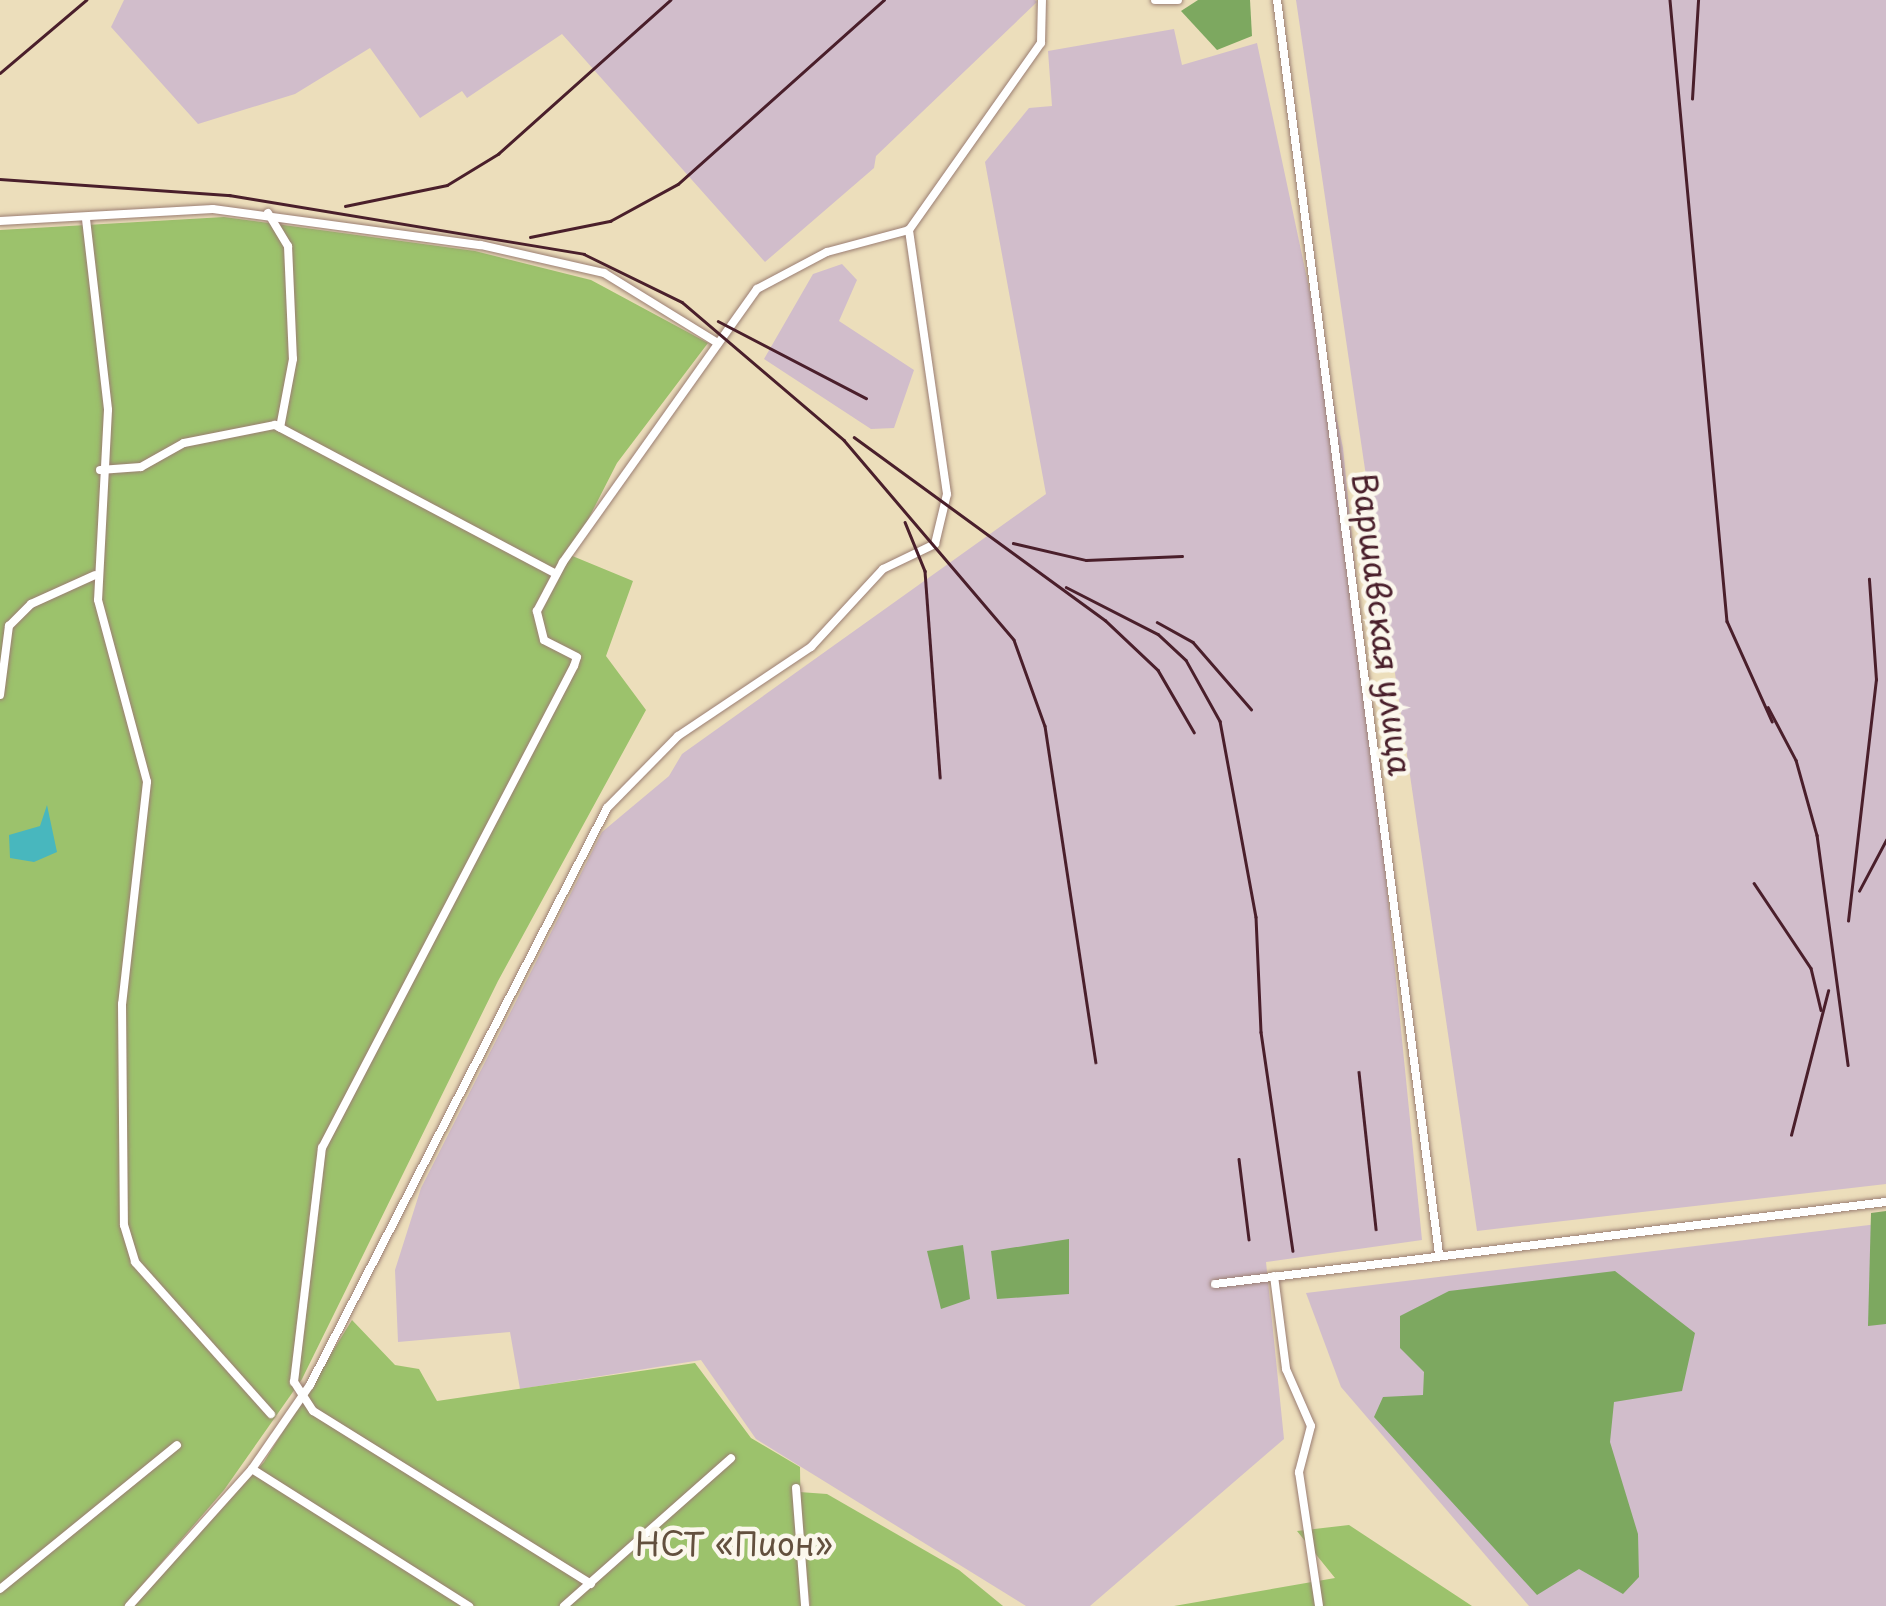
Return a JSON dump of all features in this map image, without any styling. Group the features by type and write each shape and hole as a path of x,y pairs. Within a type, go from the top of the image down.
{"street":[{"path":"591,1584 314,1412 300,1392 293,1343 322,1148 574,666 577,657 544,640 538,611 556,574 756,289 828,252 910,230 1040,42 1042,0"},
{"path":"1155,0 1178,0"},
{"name":"Варшавская улица","path":"1277,0 1439,1255"},
{"path":"0,221 268,213 604,274 718,343"},
{"path":"268,213 288,246 292,359 280,428"},
{"path":"86,219 105,339 96,575 147,782 122,1004 124,1224 135,1262 271,1414"},
{"path":"129,1606 252,1469 386,1249 607,808 678,736 810,647 883,569 940,536 947,494 910,230"},
{"path":"100,470 141,467 184,443 280,428 556,574"},
{"path":"0,694 9,626 30,604 96,575"},
{"path":"1215,1284 1886,1202"},
{"path":"1274,1276 1286,1370 1311,1426 1299,1472 1319,1606"},
{"path":"0,1589 177,1445"},
{"path":"564,1606 731,1458"},
{"path":"252,1469 468,1606"},
{"path":"796,1488 805,1606"}],"shaded area":[{"path":"124,0 1037,2 876,156 874,168 765,262 562,34 467,98 462,91 420,118 370,48 295,94 198,124 111,27"},
{"path":"1296,0 1886,0 1886,1184 1477,1231"},
{"path":"1174,29 1182,65 1257,43 1343,448 1422,1240 1266,1262 1284,1439 1090,1606 1026,1606 756,1439 701,1360 520,1389 510,1332 398,1342 395,1270 421,1188 602,832 669,776 682,754 1046,494 985,162 1029,108 1052,106 1048,51"},
{"path":"842,264 857,280 839,321 914,370 894,428 871,429 764,359 813,274"},
{"path":"1886,1223 1886,1606 1529,1606 1341,1387 1306,1293"}],"green space":[{"path":"1198,0 1250,0 1252,36 1217,50 1181,11"},
{"path":"224,217 475,251 591,280 708,343 617,463 570,555 633,581 606,656 646,710 498,981 302,1379 224,1490 124,1606 0,1606 0,230"},
{"path":"1886,1211 1886,1324 1868,1326 1871,1213"},
{"path":"1069,1239 1069,1294 997,1299 991,1251"},
{"path":"963,1245 970,1299 941,1309 927,1251"},
{"path":"1615,1271 1695,1333 1682,1391 1614,1402 1610,1442 1638,1534 1639,1577 1623,1594 1579,1569 1537,1595 1374,1417 1383,1397 1423,1395 1424,1372 1400,1348 1400,1316 1449,1291"},
{"name":"НСТ «Пион»","path":"352,1320 395,1365 419,1369 437,1401 695,1363 751,1438 800,1467 802,1606 134,1606 264,1462"},
{"path":"799,1492 827,1494 959,1570 1003,1606 810,1606"},
{"path":"1349,1525 1472,1606 1174,1606 1335,1578 1297,1531"}],"water":[{"path":"47,805 57,852 34,862 10,858 9,835 40,826"}],"railway":[{"path":"0,73 86,0"},
{"path":"345,206 447,185 498,154 670,0"},
{"path":"530,237 610,221 678,184 884,0"},
{"path":"1670,0 1727,621 1772,721"},
{"path":"1692,99 1698,0"},
{"path":"0,179 229,195 584,254 682,302 844,440 1014,640 1045,726 1096,1062"},
{"path":"718,321 866,398"},
{"path":"854,437 1105,620 1158,670 1194,732"},
{"path":"905,522 925,571 940,777"},
{"path":"1013,543 1086,560 1182,556"},
{"path":"1848,921 1876,680 1869,579"},
{"path":"1066,587 1158,634 1186,660 1220,721 1256,917 1261,1032 1293,1251"},
{"path":"1157,622 1193,642 1251,709"},
{"path":"1768,707 1796,760 1817,835 1848,1065"},
{"path":"1859,891 1886,840"},
{"path":"1754,883 1811,968 1821,1010"},
{"path":"1791,1135 1828,991"},
{"path":"1359,1072 1376,1229"},
{"path":"1239,1159 1249,1239"}]}
